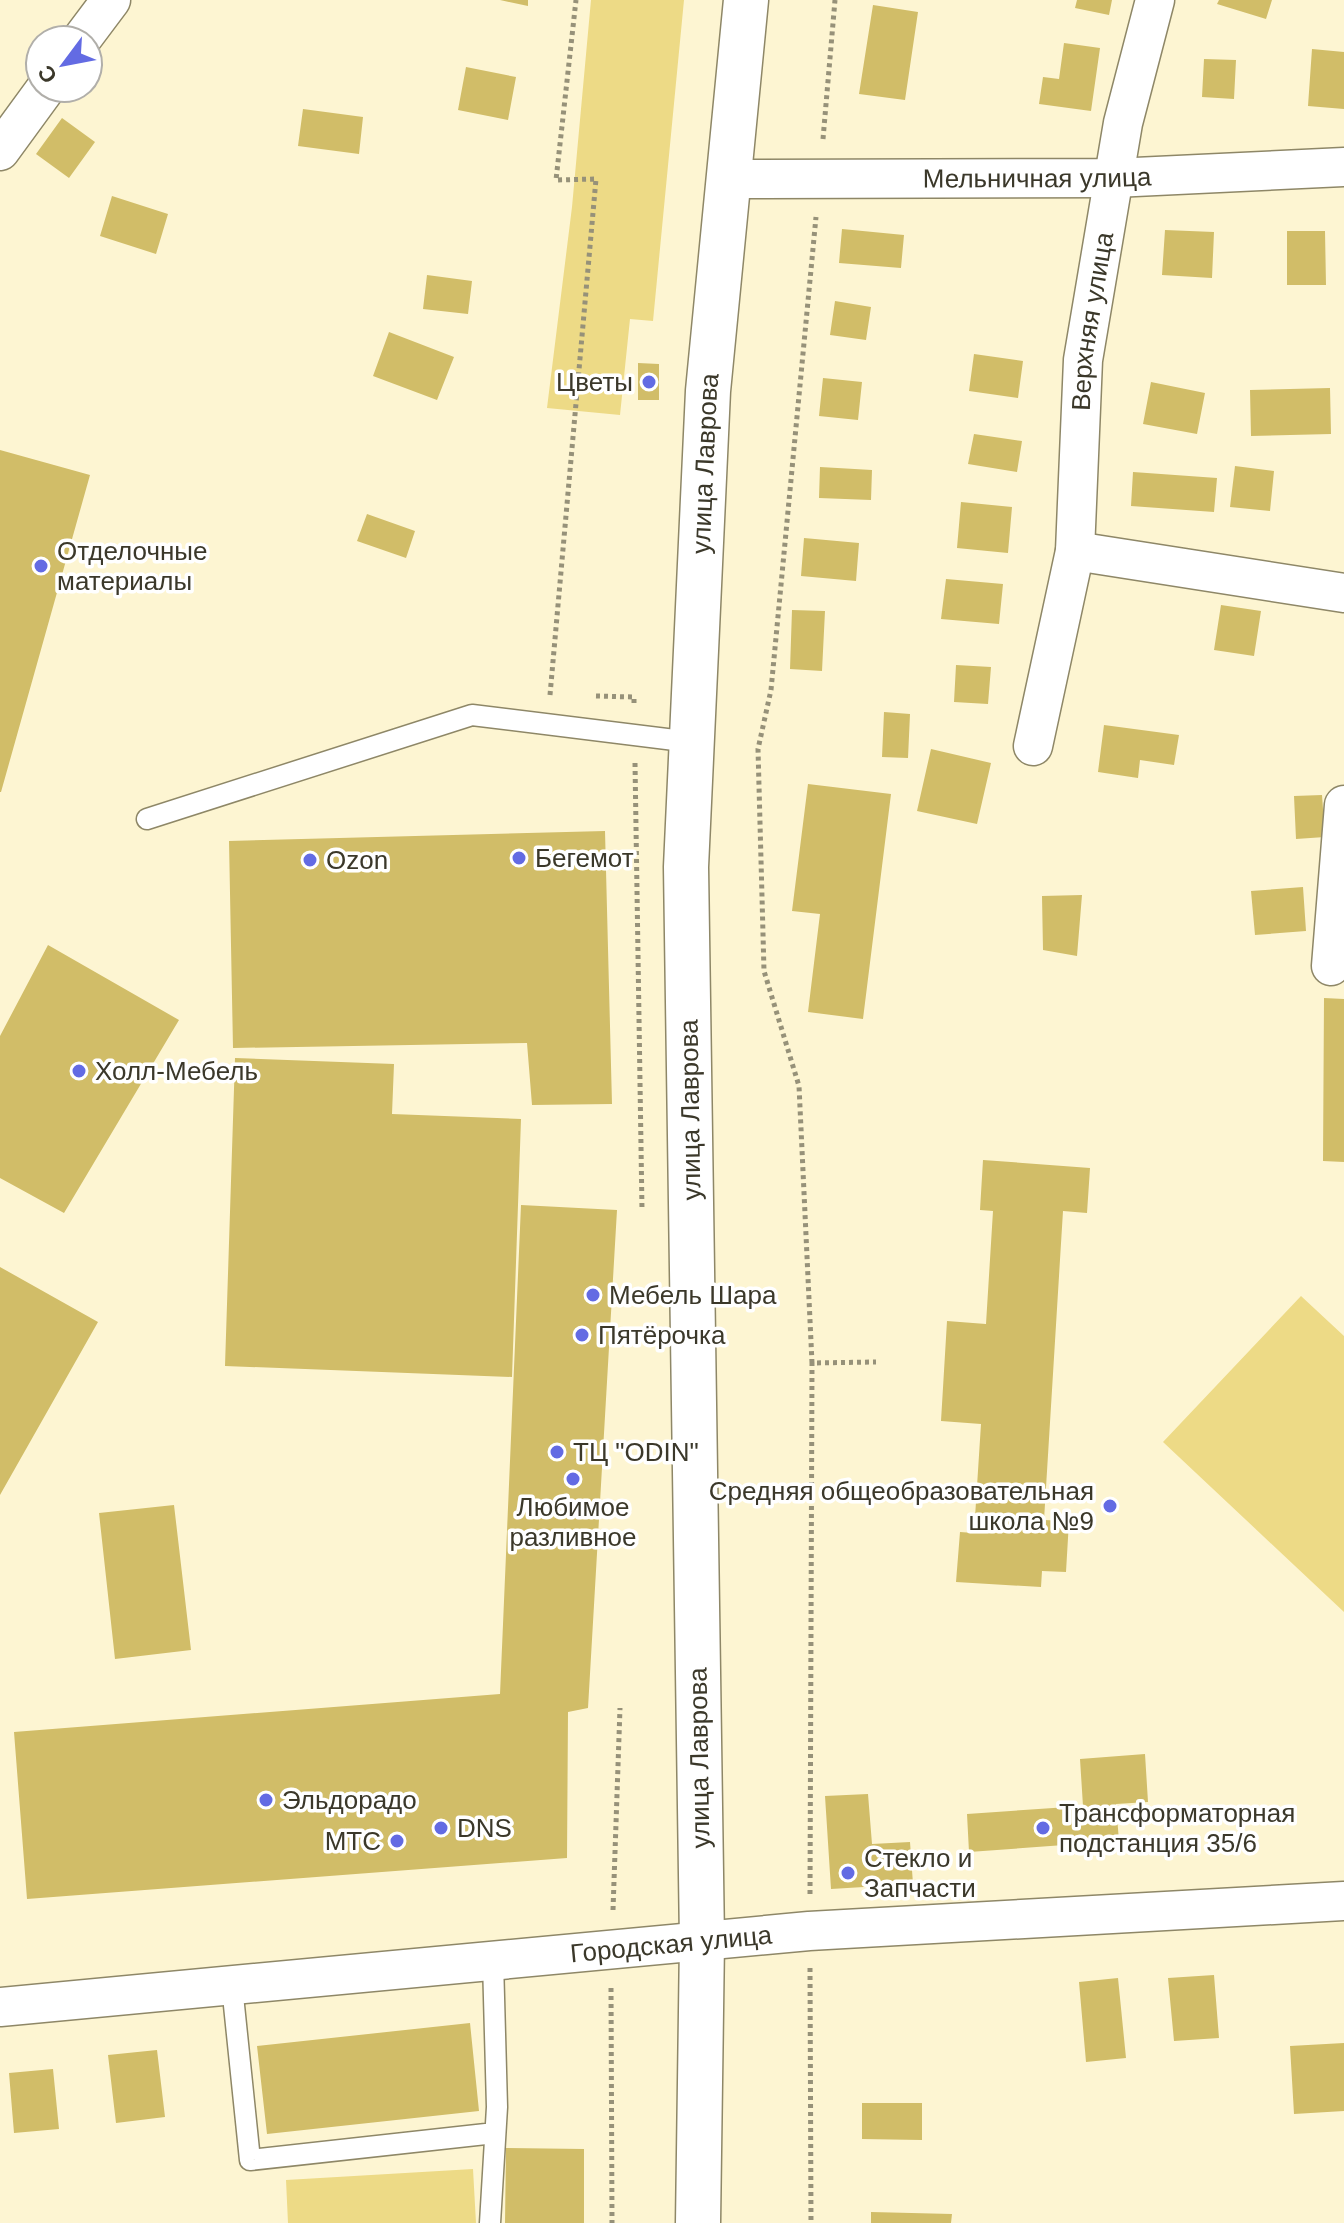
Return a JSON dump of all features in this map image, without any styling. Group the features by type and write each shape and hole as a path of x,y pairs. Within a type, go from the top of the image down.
{"main road":[{"name":"улица Лаврова","path":"698,2223 702,1941 686,867 708,391 746,0"}],"street":[{"path":"93,24 111,0"},
{"name":"Верхняя улица","path":"1033,746 1075,551 1083,360 1123,123 1155,0"},
{"path":"0,151 34,104"},
{"name":"Мельничная улица","path":"731,179 1114,178 1344,167"},
{"path":"1075,551 1344,593"},
{"path":"1331,966 1344,805"},
{"name":"Городская улица","path":"0,2007 809,1931 1344,1901"}],"lane":[{"path":"147,819 472,715 691,742"},
{"path":"490,2223 495,2133 493,1961"},
{"path":"232,1986 250,2160 495,2133"}],"path":[{"path":"563,695 548,695 596,179 556,180 576,0"},
{"path":"811,2223 812,1363 799,1086 764,971 758,749 771,690 835,0"},
{"path":"591,696 634,697 634,713"},
{"path":"635,759 642,1210"},
{"path":"812,1363 876,1362"},
{"path":"612,2223 611,1950 620,1708"}],"shaded area":[{"path":"591,0 684,0 653,321 630,319 620,415 547,408 572,207"},
{"path":"1301,1296 1344,1336 1344,1612 1163,1442"},
{"path":"473,2169 476,2223 288,2223 286,2180"}],"building":[{"path":"500,0 528,0 528,6"},
{"path":"1077,0 1112,0 1109,15 1075,8"},
{"path":"1219,0 1272,0 1266,19 1217,4"},
{"path":"873,5 918,12 905,100 859,94"},
{"path":"1064,43 1100,48 1091,111 1039,104 1043,77 1059,79"},
{"path":"1312,49 1344,52 1344,109 1308,106"},
{"path":"1204,59 1236,60 1234,99 1202,97"},
{"path":"466,67 516,77 508,120 458,110"},
{"path":"303,109 363,117 359,154 298,146"},
{"path":"62,118 95,142 69,178 36,154"},
{"path":"112,196 168,214 156,254 100,236"},
{"path":"842,229 904,235 901,268 839,263"},
{"path":"1165,230 1214,232 1212,278 1162,275"},
{"path":"1287,231 1325,231 1326,285 1287,285"},
{"path":"427,275 472,281 468,314 423,309"},
{"path":"835,301 871,307 866,340 830,335"},
{"path":"389,332 454,357 437,400 373,376"},
{"path":"974,354 1023,361 1018,398 969,391"},
{"name":"Цветы","path":"638,363 659,364 659,400 638,400"},
{"path":"823,378 862,382 858,420 819,416"},
{"path":"1151,382 1205,393 1197,434 1143,424"},
{"path":"1330,388 1331,434 1251,436 1250,390"},
{"path":"974,434 1022,441 1017,472 968,464"},
{"path":"0,450 90,475 1,792 0,792"},
{"path":"1235,466 1274,471 1270,511 1230,507"},
{"path":"820,467 872,470 871,500 819,498"},
{"path":"1133,472 1217,478 1214,512 1131,506"},
{"path":"961,502 1012,507 1008,553 957,548"},
{"path":"367,514 415,531 406,558 357,541"},
{"path":"804,538 859,543 856,581 801,576"},
{"path":"946,579 1003,584 999,624 941,619"},
{"path":"1221,605 1261,611 1254,656 1214,650"},
{"path":"792,610 825,611 822,671 790,669"},
{"path":"956,665 991,667 988,704 954,702"},
{"path":"884,712 910,714 908,758 882,757"},
{"path":"1104,725 1179,735 1174,765 1140,760 1138,778 1098,772"},
{"path":"931,749 991,763 977,824 917,811"},
{"path":"808,784 891,794 863,1019 808,1012 820,914 792,911"},
{"path":"1322,795 1325,837 1296,839 1294,796"},
{"path":"605,831 612,1104 532,1105 527,1043 233,1048 229,841"},
{"path":"1303,887 1306,931 1255,935 1251,891"},
{"path":"1082,895 1077,956 1043,950 1042,896"},
{"path":"48,945 179,1020 64,1213 0,1178 0,1036"},
{"path":"1324,998 1344,999 1344,1162 1323,1161"},
{"path":"235,1058 394,1064 392,1114 521,1119 512,1377 225,1366"},
{"path":"983,1160 1090,1168 1087,1213 1063,1211 1044,1520 1069,1521 1066,1572 1042,1571 1041,1587 956,1582 960,1532 974,1533 981,1424 941,1421 947,1321 986,1324 993,1211 980,1210"},
{"name":"ТЦ \"ODIN\"","path":"521,1205 617,1210 588,1708 568,1712 567,1858 27,1899 14,1732 500,1694"},
{"path":"0,1267 98,1322 0,1495"},
{"path":"174,1505 191,1650 115,1659 99,1513"},
{"name":"Трансформаторная подстанция 35/6","path":"1145,1754 1148,1802 1116,1804 1119,1841 969,1852 967,1814 1083,1806 1080,1759"},
{"path":"868,1794 872,1844 910,1842 913,1884 831,1889 825,1796"},
{"path":"1214,1975 1219,2038 1174,2041 1168,1978"},
{"path":"1118,1978 1126,2058 1086,2062 1079,1982"},
{"path":"470,2023 479,2111 267,2134 257,2046"},
{"path":"1344,2043 1344,2111 1294,2114 1290,2046"},
{"path":"157,2050 165,2117 116,2123 108,2055"},
{"path":"53,2069 59,2129 14,2133 9,2073"},
{"path":"862,2103 922,2103 922,2140 862,2139"},
{"path":"506,2148 584,2149 584,2223 505,2223"},
{"path":"871,2212 952,2214 951,2223 871,2223"}],"place":[{"name":"Цветы","path":"649,382"},
{"name":"Отделочные материалы","path":"41,566"},
{"name":"Бегемот","path":"519,858"},
{"name":"Ozon","path":"310,860"},
{"name":"Холл-Мебель","path":"79,1071"},
{"name":"Мебель Шара","path":"593,1295"},
{"name":"Пятёрочка","path":"582,1335"},
{"name":"ТЦ \"ODIN\"","path":"557,1452"},
{"name":"Любимое разливное","path":"573,1479"},
{"name":"Средняя общеобразовательная школа №9","path":"1110,1506"},
{"name":"Эльдорадо","path":"266,1800"},
{"name":"DNS","path":"441,1828"},
{"name":"Трансформаторная подстанция 35/6","path":"1043,1828"},
{"name":"МТС","path":"397,1841"},
{"name":"Стекло и Запчасти","path":"848,1873"}]}
